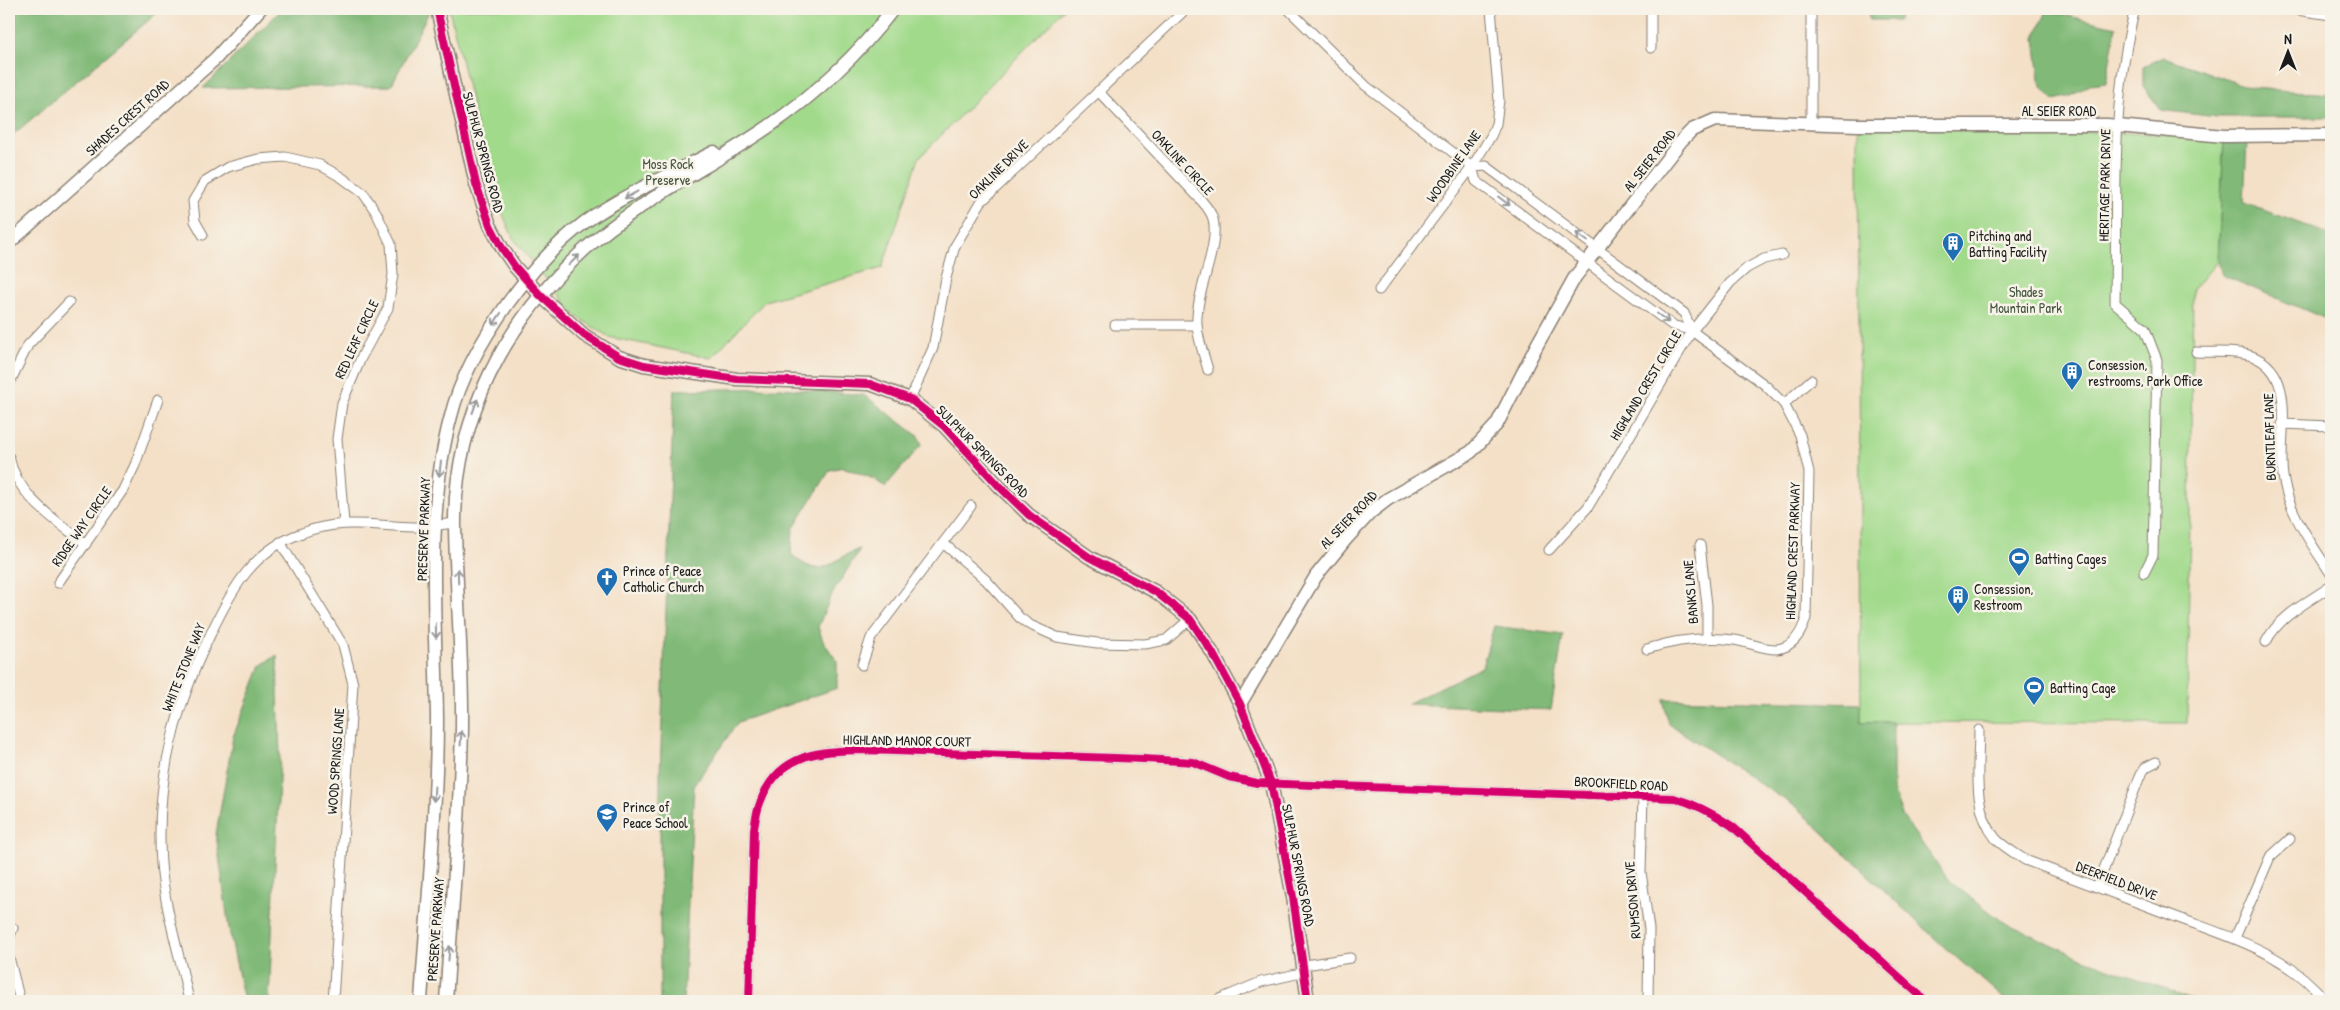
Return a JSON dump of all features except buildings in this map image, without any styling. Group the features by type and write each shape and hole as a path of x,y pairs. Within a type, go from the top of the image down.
{"street":[{"name":"SHADES CREST ROAD","path":"9,243 216,58 260,9"},
{"name":"SULPHUR SPRINGS ROAD","path":"437,9 476,184 490,225 502,248 526,279 540,295 584,335 619,357 644,365 737,379 870,384 910,399 944,426 1000,487 1029,515 1089,557 1156,592 1190,619 1212,652 1240,704 1271,783 1305,968 1308,1001"},
{"name":"PRESERVE PARKWAY","path":"446,1001 462,727 455,523 459,475 464,445 480,393 496,359 540,295 586,249 642,206 768,126 813,93 850,61 893,9"},
{"name":"OAKLINE DRIVE","path":"910,399 933,348 947,272 955,246 971,216 981,202 1186,9"},
{"name":"HIGHLAND CREST PARKWAY","path":"1288,9 1366,86 1472,167 1476,181 1672,325 1692,331 1743,368 1784,404 1800,435 1808,472 1806,618 1797,638 1788,645 1776,649 1735,640 1707,638 1677,641 1647,649"},
{"name":"WOODBINE LANE","path":"1380,290 1472,167 1491,136 1498,112 1499,100 1491,9"},
{"path":"1651,9 1651,48"},
{"path":"1811,9 1811,123"},
{"name":"HERITAGE PARK DRIVE","path":"2135,9 2128,34 2118,125 2115,303 2145,329 2156,360 2153,555 2144,572"},
{"path":"2290,9 2331,15"},
{"name":"OAKLINE CIRCLE","path":"1098,91 1200,199 1212,217 1214,228 1213,240 1202,284 1197,325 1208,370"},
{"name":"AL SEIER ROAD","path":"1240,704 1316,576 1371,512 1388,499 1471,452 1497,424 1536,345 1586,262 1681,141 1692,130 1715,120 1811,123 2118,125 2224,136 2331,135"},
{"name":"PRESERVE PARKWAY","path":"421,1001 437,735 435,525 442,456 451,414 469,367 495,321 526,279 558,244 610,206 768,126"},
{"name":"RED LEAF CIRCLE","path":"203,235 195,221 193,201 206,181 228,167 258,159 285,157 320,165 363,193 376,212 391,244 393,274 388,308 361,358 342,403 337,439 344,523"},
{"name":"HIGHLAND CREST PARKWAY","path":"1472,167 1486,166 1597,248 1684,313 1692,331"},
{"path":"1526,218 1536,203"},
{"name":"HIGHLAND CREST CIRCLE","path":"1548,550 1588,507 1692,331 1730,283 1764,259 1782,255"},
{"path":"1640,301 1650,288"},
{"path":"9,384 28,345 69,302"},
{"path":"1115,325 1197,325"},
{"name":"BURNTLEAF LANE","path":"2196,352 2253,356 2267,365 2280,386 2281,462 2286,490 2299,523 2331,574"},
{"path":"1784,404 1812,380"},
{"name":"RIDGE WAY CIRCLE","path":"58,583 123,490 158,400"},
{"path":"2282,424 2331,426"},
{"path":"9,457 23,489 37,505 86,544"},
{"path":"862,665 871,638 971,506"},
{"name":"WHITE STONE WAY","path":"188,1001 167,908 161,863 161,803 169,748 188,681 231,592 253,562 280,542 321,526 344,523 416,527 455,523"},
{"name":"WOOD SPRINGS LANE","path":"280,542 343,645 353,684 333,1001"},
{"path":"943,543 980,574 1020,618 1030,625 1057,637 1097,643 1145,644 1166,640 1190,619"},
{"name":"BANKS LANE","path":"1700,545 1707,605 1707,638"},
{"path":"2266,642 2272,630 2281,620 2331,586"},
{"name":"DEERFIELD DRIVE","path":"1979,730 1979,803 1984,819 1997,840 2024,860 2235,938 2288,964 2302,975 2326,1001"},
{"name":"HIGHLAND MANOR COURT","path":"749,1001 756,813 767,786 788,765 802,758 817,753 893,751 1178,760 1193,762 1242,780 1271,783"},
{"path":"2097,887 2140,776 2146,767 2156,762"},
{"name":"BROOKFIELD ROAD","path":"1271,783 1643,795 1674,798 1693,803 1712,812 1732,826 1926,1001"},
{"name":"RUMSON DRIVE","path":"1643,795 1641,872 1649,929 1648,1001"},
{"path":"2235,938 2270,857 2290,839"},
{"path":"9,938 13,928"},
{"path":"9,957 20,1001"},
{"path":"1215,1001 1261,982 1305,968 1350,958"}],"green space":[{"path":"9,9 162,9 9,138"},
{"path":"282,9 428,9 429,12 391,86 203,88"},
{"name":"Moss Rock Preserve","path":"449,9 1064,9 919,158 882,268 765,301 711,358 609,337 576,316 513,238 492,188"},
{"path":"1869,9 1900,9 1899,20 1869,20"},
{"path":"2047,11 2116,27 2106,83 2089,85 2071,96 2054,100 2041,87 2035,38"},
{"path":"2164,57 2251,88 2331,94 2331,117 2216,117 2161,110 2143,86 2143,66"},
{"name":"Shades Mountain Park","path":"1858,125 2224,136 2218,261 2193,289 2187,723 1861,722"},
{"path":"2224,139 2247,140 2244,203 2331,235 2331,321 2222,275 2218,261"},
{"path":"780,388 864,395 918,436 922,444 885,487 874,479 843,467 830,470 793,529 791,554 802,563 812,567 826,566 860,549 831,596 818,627 823,641 837,661 837,688 738,722 694,785 683,1001 660,1001 660,774 674,390"},
{"path":"1494,626 1563,635 1551,710 1407,704 1482,667"},
{"path":"277,655 280,757 269,1001 244,1001 229,929 216,834 233,737 261,666"},
{"path":"1663,699 1861,704 1861,722 1893,722 1893,789 1902,816 1950,882 2002,921 2079,957 2197,1001 2007,1001 1943,946 1796,807 1669,724"}],"cycle path":[{"path":"437,9 476,184 490,225 515,267 540,295 584,335 619,357 644,365 737,379 870,384 910,399 944,426 1000,487 1029,515 1089,557 1156,592 1190,619 1212,652 1240,704 1271,783 1293,897 1308,1001"},
{"path":"749,1001 754,829 763,796 774,778 791,763 815,754 850,750 1099,757 1193,762 1229,777 1257,783 1674,798 1704,809 1732,826 1926,1001"}],"place":[{"name":"Pitching and Batting Facility","path":"1953,262"},
{"name":"Consession, restrooms, Park Office","path":"2072,391"},
{"name":"Batting Cages","path":"2019,577"},
{"name":"Prince of Peace Catholic Church","path":"607,597"},
{"name":"Consession, Restroom","path":"1958,615"},
{"name":"Batting Cage","path":"2034,706"},
{"name":"Prince of Peace School","path":"607,833"}]}
